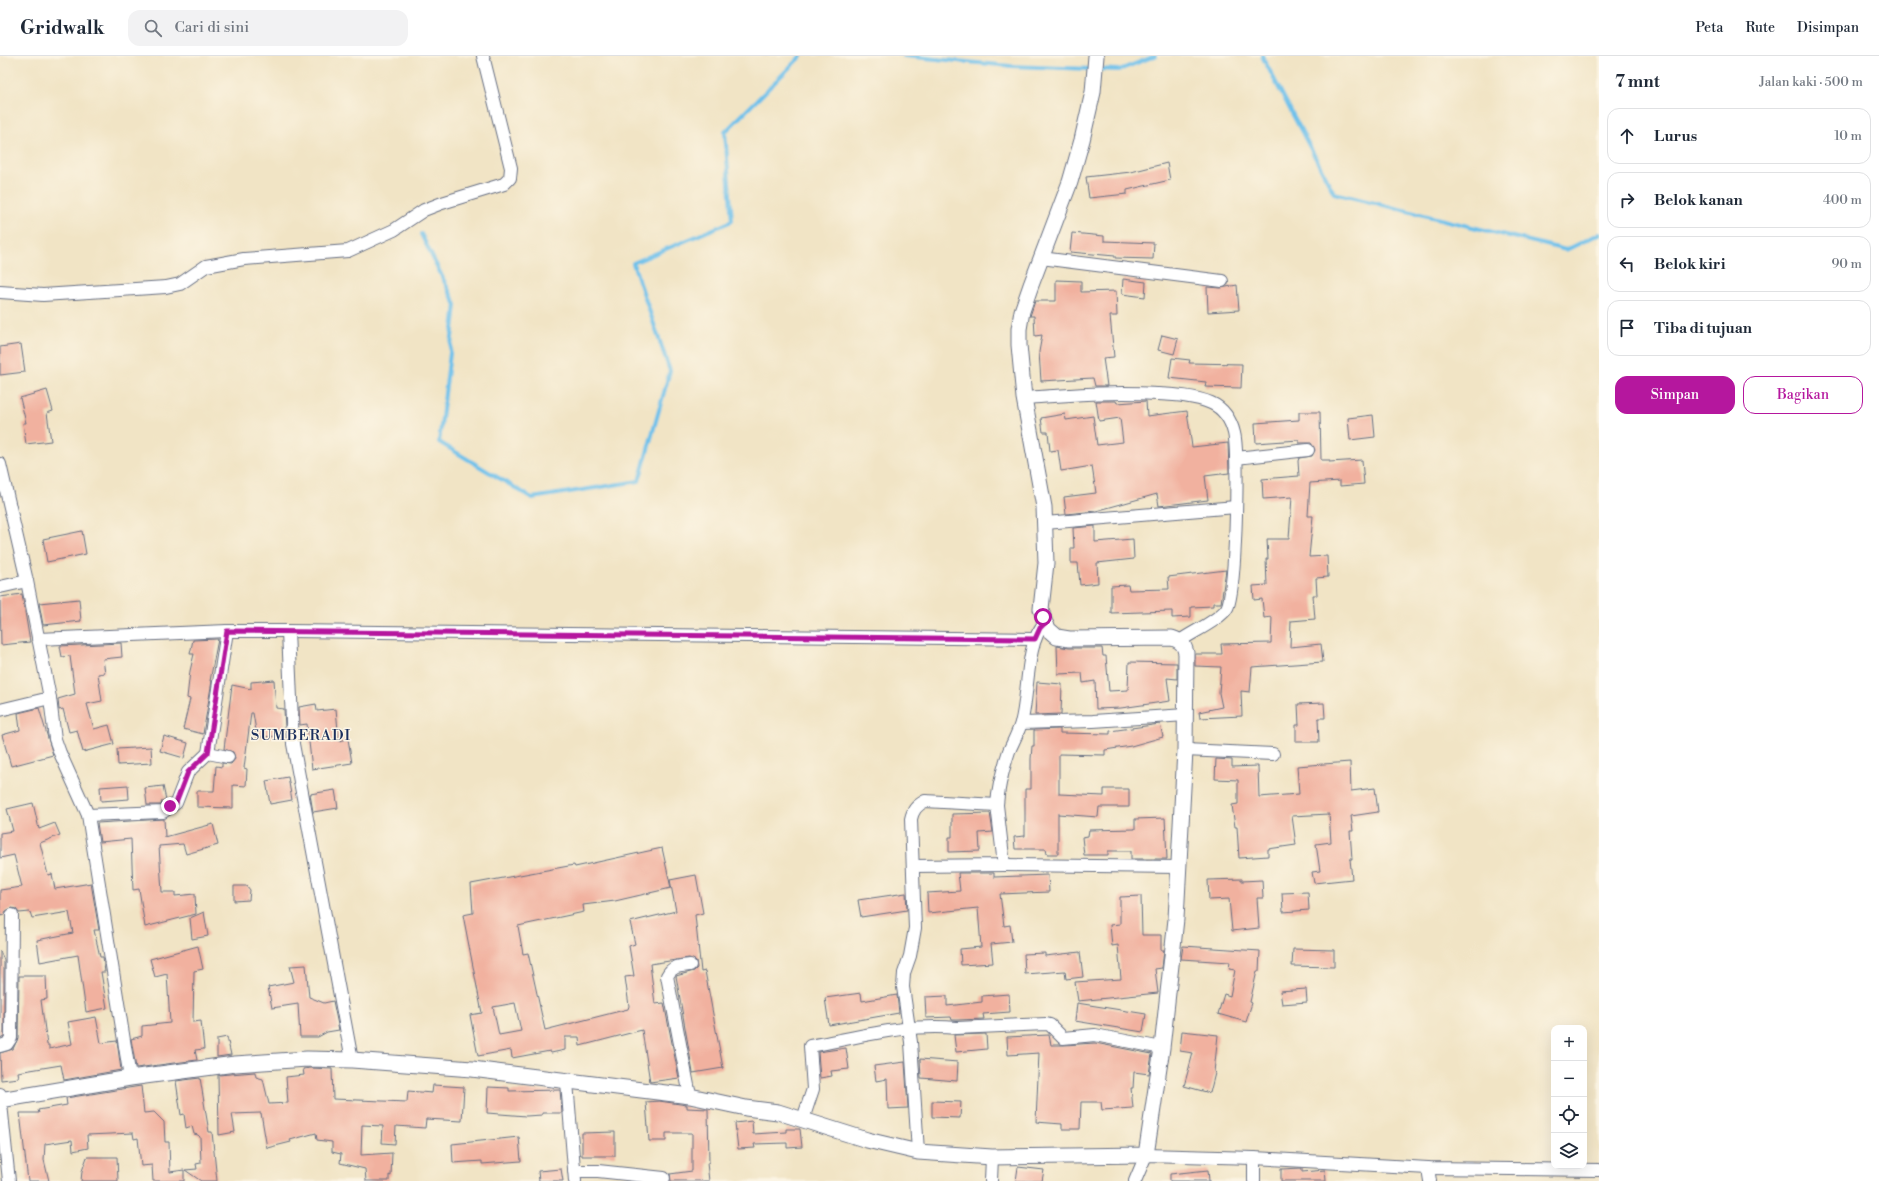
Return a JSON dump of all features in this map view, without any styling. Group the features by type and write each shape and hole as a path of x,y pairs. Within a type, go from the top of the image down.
{"street":[{"path":"0,292 43,295 166,287 180,284 206,266 244,259 348,251 394,230 424,210 504,184 510,178 511,168 483,56"},
{"path":"1096,57 1093,92 1070,182 1022,311 1019,329 1024,398 1040,486 1045,524 1046,563 1041,609 1045,623 1057,636 1069,639 1166,637 1180,641 1184,645 1187,663 1185,750 1176,919 1162,1048 1146,1155 1135,1181"},
{"path":"1041,258 1222,281"},
{"path":"1024,398 1125,392 1190,397 1212,403 1223,410 1230,421 1234,433 1236,458 1236,507 1231,592 1227,608 1214,620 1180,641"},
{"path":"1236,458 1308,450"},
{"path":"0,464 27,581 50,698 55,739 88,815 130,1078"},
{"path":"1045,524 1236,507"},
{"path":"0,586 27,581"},
{"path":"1004,865 997,805 998,788 1021,723 1035,639 1040,628 1045,623"},
{"path":"38,639 227,631 1035,639"},
{"path":"88,815 163,812 176,803 188,772 208,753 227,631"},
{"path":"288,631 293,744 352,1060"},
{"path":"0,710 50,698"},
{"path":"1021,723 1093,722 1186,715"},
{"path":"1185,750 1273,754"},
{"path":"208,753 228,757"},
{"path":"918,1152 909,1028 903,987 904,973 910,956 915,928 913,812 918,805 924,801 997,805"},
{"path":"913,866 1004,865 1179,867"},
{"path":"0,1046 7,1044 11,1038 12,916"},
{"path":"690,965 670,969 667,976 690,1096"},
{"path":"804,1119 812,1089 810,1046 836,1042 880,1031 947,1026 957,1028 1050,1024 1063,1038 1095,1036 1162,1048"},
{"path":"9,1181 0,1098 235,1064 307,1059 352,1060 472,1069 567,1082 690,1096 746,1108 778,1112 867,1140 918,1152 992,1157 1146,1155 1254,1158 1428,1168 1599,1170"},
{"path":"567,1082 574,1176 598,1170 664,1178"},
{"path":"991,1181 992,1157"},
{"path":"1254,1158 1254,1181"},
{"path":"1428,1168 1430,1181"}],"building":[{"path":"1167,163 1170,180 1127,190 1127,194 1089,198 1086,177 1131,172"},
{"path":"1072,233 1104,236 1104,241 1154,243 1153,259 1115,258 1115,256 1070,252"},
{"path":"1123,279 1146,282 1145,297 1122,294"},
{"path":"1056,280 1081,281 1081,292 1116,291 1117,316 1110,316 1114,357 1103,358 1107,386 1095,386 1093,378 1041,381 1039,352 1042,335 1035,336 1034,316 1030,316 1035,301 1056,301"},
{"path":"1237,285 1239,310 1208,312 1207,287 1221,288"},
{"path":"1162,335 1178,339 1174,354 1158,350"},
{"path":"21,344 25,372 0,375 0,347"},
{"path":"1172,358 1190,360 1189,363 1242,364 1241,388 1205,387 1206,382 1169,378"},
{"path":"47,390 53,411 47,413 51,441 26,444 23,423 26,423 20,398"},
{"path":"1096,401 1116,401 1117,403 1146,401 1147,416 1187,411 1192,447 1228,443 1229,473 1205,476 1208,500 1159,506 1157,494 1096,511 1066,514 1064,497 1096,493 1092,466 1061,471 1058,450 1050,451 1048,432 1043,432 1041,418 1065,414 1066,420 1093,416 1097,445 1123,442 1120,418 1099,421"},
{"path":"1299,412 1320,412 1321,460 1329,460 1329,462 1362,460 1364,484 1340,486 1340,481 1310,483 1308,516 1313,516 1309,557 1327,556 1328,577 1316,578 1317,595 1313,595 1315,619 1291,621 1290,647 1321,644 1323,662 1252,667 1250,692 1241,691 1242,716 1200,718 1199,712 1222,707 1219,693 1221,667 1195,666 1195,654 1222,654 1221,644 1271,643 1272,617 1264,618 1262,599 1254,600 1253,586 1267,585 1267,539 1289,539 1292,497 1263,499 1262,479 1299,476 1299,458 1312,456 1315,450 1311,443 1299,443 1299,440 1256,443 1255,423 1299,420"},
{"path":"1373,415 1375,437 1350,440 1348,418"},
{"path":"1095,526 1095,542 1133,539 1134,559 1097,563 1098,583 1080,585 1078,563 1071,563 1071,548 1074,548 1073,528"},
{"path":"82,531 86,554 47,562 43,539"},
{"path":"1226,570 1221,603 1213,603 1213,606 1191,607 1191,617 1172,618 1172,611 1111,613 1111,586 1128,585 1129,590 1169,589 1168,577"},
{"path":"22,594 30,642 1,645 0,597"},
{"path":"79,599 81,621 43,625 39,603"},
{"path":"218,639 210,681 212,681 203,734 183,729 190,699 187,698 190,671 194,654 190,654 193,640"},
{"path":"121,643 122,657 103,659 105,673 98,674 102,701 87,704 94,729 109,725 114,744 83,752 77,730 69,732 63,709 59,710 58,699 75,694 70,656 62,657 60,646"},
{"path":"1057,646 1069,648 1102,648 1103,656 1106,656 1109,691 1128,690 1129,662 1177,663 1177,679 1167,678 1170,701 1121,708 1096,709 1095,681 1083,683 1082,673 1058,674"},
{"path":"274,680 276,708 284,709 285,728 279,729 279,736 257,737 253,713 251,713 244,768 247,769 246,786 233,785 233,808 197,807 197,791 214,791 216,766 222,767 222,763 231,764 235,759 233,752 224,749 232,685 251,689 251,682"},
{"path":"1037,682 1062,684 1061,714 1035,715"},
{"path":"1324,703 1325,718 1318,718 1319,742 1296,742 1296,725 1299,725 1298,704"},
{"path":"316,704 317,711 336,709 339,741 348,739 352,763 312,769 307,724 300,725 299,707"},
{"path":"39,708 53,755 11,766 2,735 20,730 18,713"},
{"path":"1160,724 1163,737 1131,746 1105,750 1105,755 1059,754 1059,794 1104,796 1104,789 1129,789 1129,807 1099,807 1098,817 1058,814 1058,854 1047,854 1046,849 1015,849 1014,837 1025,836 1025,789 1031,789 1031,759 1032,746 1034,746 1034,730 1060,729 1060,733 1110,734 1110,731"},
{"path":"164,736 188,743 184,758 160,751"},
{"path":"151,747 152,763 118,765 117,749"},
{"path":"1216,759 1232,760 1232,767 1258,766 1259,797 1299,794 1297,766 1350,762 1351,791 1375,788 1378,812 1351,816 1353,831 1350,831 1352,879 1314,883 1312,872 1320,871 1316,844 1331,842 1329,814 1292,816 1296,845 1268,849 1268,856 1239,858 1237,827 1235,827 1232,805 1238,804 1238,780 1215,779"},
{"path":"288,777 292,800 270,804 266,781"},
{"path":"128,785 129,799 101,801 100,787"},
{"path":"163,786 166,800 162,801 161,805 147,805 145,788"},
{"path":"335,790 338,808 313,812 310,794"},
{"path":"33,803 39,829 55,823 60,835 40,843 48,875 52,874 55,889 91,883 99,930 94,930 100,957 103,957 105,972 101,972 107,1008 86,1012 78,955 40,962 37,940 73,933 69,912 32,918 30,912 19,913 16,909 12,908 6,911 4,915 0,916 0,890 22,887 14,855 0,858 0,833 13,831 7,809"},
{"path":"990,813 993,832 979,833 980,851 949,852 949,837 952,837 952,814"},
{"path":"1165,818 1167,859 1131,859 1131,851 1108,851 1108,855 1084,855 1082,837 1088,836 1089,830 1135,829 1135,819"},
{"path":"164,819 165,837 213,824 218,845 186,854 183,844 159,846 162,892 175,892 175,896 195,894 196,914 145,927 139,889 133,890 131,839 100,842 97,823"},
{"path":"662,848 671,888 615,901 583,905 584,912 518,926 523,954 528,953 545,1030 628,1009 629,1006 625,977 634,976 629,946 635,944 630,922 676,911 670,880 696,875 703,913 695,915 701,972 705,971 723,1068 693,1073 676,976 694,971 697,968 696,961 689,958 650,964 655,1004 664,1003 679,1078 650,1082 642,1030 580,1046 579,1037 565,1037 565,1050 551,1053 550,1051 512,1058 511,1050 478,1056 470,1015 482,1013 463,915 473,913 471,884 574,865 575,867","holes":["515,1003 521,1031 499,1035 493,1007"]},
{"path":"958,873 994,873 994,877 1048,875 1049,892 1000,894 1004,926 1010,925 1012,942 991,944 993,963 961,965 960,949 981,947 978,908 928,913 927,893 960,891"},
{"path":"1242,879 1242,881 1262,880 1263,898 1257,898 1259,928 1232,931 1229,899 1209,900 1208,880"},
{"path":"234,886 247,886 250,890 249,900 234,901"},
{"path":"1308,892 1309,910 1283,912 1282,893"},
{"path":"906,893 907,910 861,917 858,900"},
{"path":"1141,896 1142,935 1161,935 1161,950 1164,950 1162,968 1155,969 1158,993 1078,1001 1075,982 1121,979 1118,945 1112,946 1110,925 1120,924 1120,897"},
{"path":"204,912 208,936 192,939 190,918"},
{"path":"198,946 203,969 194,971 193,1022 201,1021 204,1049 195,1050 197,1060 136,1068 131,1039 142,1036 142,1026 170,1023 167,974 155,977 150,959"},
{"path":"1183,946 1260,951 1259,971 1257,971 1250,1002 1252,1003 1246,1022 1218,1014 1224,994 1230,996 1235,970 1229,969 1230,962 1181,959"},
{"path":"1293,949 1334,950 1334,967 1292,966"},
{"path":"0,951 4,960 4,1036 0,1038"},
{"path":"1080,952 1083,977 1066,979 1065,971 1025,974 1024,954 1045,953 1045,956"},
{"path":"306,965 309,997 324,1003 333,1001 339,1030 327,1032 318,1037 300,1037 298,1004 272,1008 268,987 294,982 290,966"},
{"path":"19,976 46,976 47,999 41,1000 47,1045 49,1045 49,1049 72,1044 68,1022 96,1017 101,1043 117,1041 121,1070 64,1080 61,1065 18,1072 19,1078 1,1080 0,1053 13,1049 18,1038"},
{"path":"1306,989 1307,1002 1282,1004 1280,991"},
{"path":"861,993 862,1001 897,995 899,1013 829,1025 825,998"},
{"path":"1009,994 1010,1012 983,1014 984,1019 952,1020 951,1017 926,1018 925,997 947,996 947,1006 982,1002 982,996"},
{"path":"1077,1003 1146,1014 1143,1032 1075,1021"},
{"path":"1182,1031 1218,1035 1215,1073 1210,1093 1184,1086 1193,1053 1180,1051"},
{"path":"986,1034 987,1049 956,1052 954,1035"},
{"path":"1049,1035 1051,1045 1095,1043 1152,1054 1149,1074 1134,1072 1133,1088 1131,1088 1133,1108 1102,1110 1101,1102 1081,1102 1080,1129 1062,1129 1062,1124 1036,1122 1039,1053 1008,1055 1007,1037"},
{"path":"227,1037 231,1055 217,1057 217,1039"},
{"path":"846,1048 849,1069 831,1071 832,1076 820,1078 818,1052"},
{"path":"920,1059 958,1062 957,1081 921,1078"},
{"path":"905,1062 908,1108 888,1109 887,1079 876,1081 874,1066"},
{"path":"303,1069 332,1069 333,1099 407,1102 408,1091 432,1093 433,1085 464,1087 462,1121 426,1119 425,1128 396,1126 395,1144 382,1143 383,1126 362,1125 361,1155 392,1153 391,1176 389,1175 389,1181 366,1181 365,1169 340,1163 341,1154 332,1152 332,1142 317,1140 316,1133 290,1140 291,1142 267,1148 261,1113 232,1114 235,1132 219,1135 218,1075 255,1072 256,1077 263,1079 269,1104 288,1103 286,1077 304,1075"},
{"path":"200,1078 209,1132 212,1132 217,1181 201,1181 185,1170 197,1169 196,1164 201,1163 200,1137 194,1134 192,1126 186,1128 184,1114 181,1115 176,1081"},
{"path":"141,1086 144,1113 154,1112 164,1122 165,1142 169,1142 170,1172 184,1170 184,1181 153,1181 152,1165 141,1166 138,1138 134,1139 133,1133 87,1135 88,1148 73,1151 72,1140 45,1144 44,1160 49,1181 28,1181 20,1113 39,1113 38,1110 67,1105 66,1098"},
{"path":"488,1087 509,1088 509,1091 560,1090 562,1113 542,1113 542,1115 526,1116 487,1113"},
{"path":"659,1101 687,1105 687,1108 708,1109 709,1163 707,1163 709,1181 671,1181 670,1174 692,1171 692,1133 666,1133 666,1141 649,1141 646,1102"},
{"path":"932,1101 961,1102 960,1118 932,1117"},
{"path":"752,1121 753,1134 786,1132 786,1129 800,1129 802,1147 787,1148 787,1143 754,1144 755,1148 738,1149 735,1123"},
{"path":"615,1132 615,1156 582,1156 582,1133"},
{"path":"519,1137 521,1161 482,1164 482,1161 453,1163 452,1144"},
{"path":"87,1157 117,1157 118,1181 81,1181 82,1171"},
{"path":"1018,1167 1044,1170 1042,1181 1016,1181"},
{"path":"1302,1168 1302,1172 1325,1170 1326,1181 1281,1181 1281,1169"},
{"path":"561,1169 563,1181 539,1181 538,1171"},
{"path":"1208,1170 1209,1181 1170,1181 1170,1174"}],"waterway":[{"path":"421,234 456,305 439,442 532,498 639,481 670,371 633,263 732,221 725,132 801,56"},
{"path":"904,56 1010,66 1119,70 1155,56"},
{"path":"1262,56 1334,193 1566,250 1599,234"}],"district":[{"name":"SUMBERADI","path":"301,735"}],"route":[{"path":"170,806 176,803 188,772 208,753 227,631 1035,639 1040,628 1045,623 1043,617"}]}
